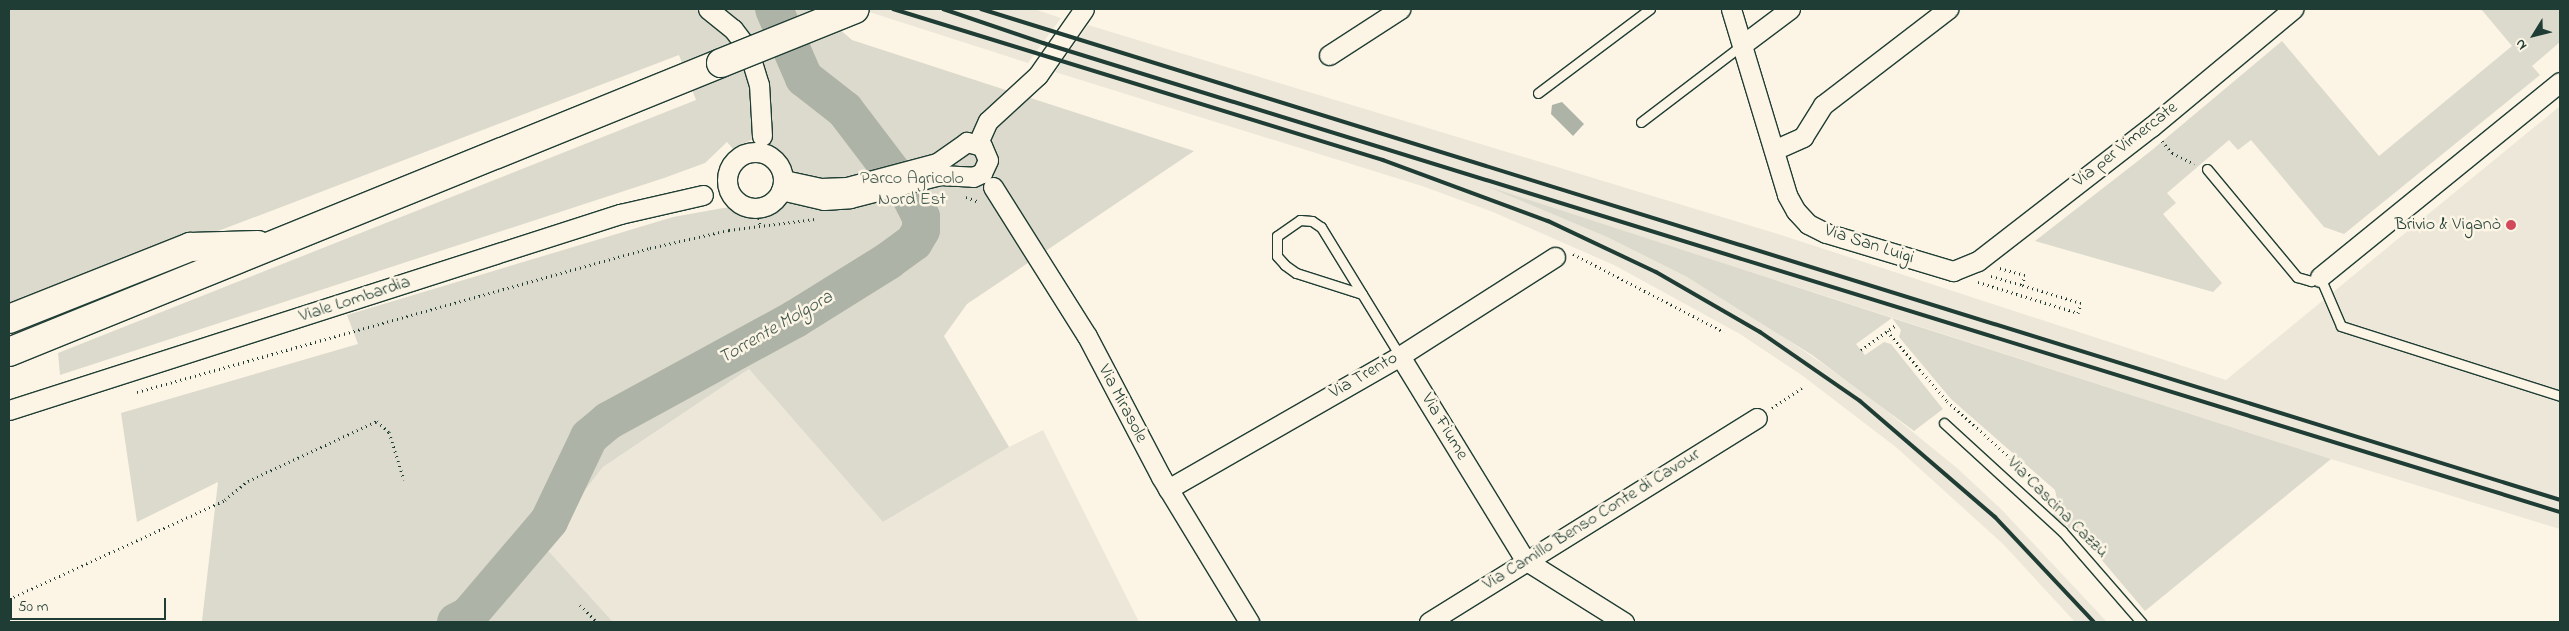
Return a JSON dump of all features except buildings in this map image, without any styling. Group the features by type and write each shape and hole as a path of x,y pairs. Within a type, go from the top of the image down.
{"main road":[{"path":"9,352 855,9"},
{"path":"9,318 190,247 277,244"}],"street":[{"path":"708,9 734,29 751,56 759,84 762,136 770,156 782,170 782,185 772,202 759,217 734,198 727,176 735,160 751,152 762,136"},
{"path":"938,169 962,143 978,143 988,121 1038,75 1084,9"},
{"path":"1329,55 1400,9"},
{"name":"Via San Luigi","path":"1731,9 1787,195 1808,224 1826,233 1960,275"},
{"path":"1742,45 1790,9"},
{"path":"1774,150 1803,137 1824,105 1948,9"},
{"name":"Via per Vimercate","path":"1960,275 1982,268 2293,9"},
{"path":"2320,277 2560,82"},
{"name":"Via Mirasole","path":"978,143 985,150 983,168 993,187 1087,336 1168,489 1248,622"},
{"path":"751,152 770,156"},
{"path":"782,185 824,200 938,169 983,168"},
{"name":"Viale Lombardia","path":"702,195 727,176"},
{"name":"Viale Lombardia","path":"9,410 620,214 702,195 734,198"},
{"name":"Via Trento","path":"1168,489 1400,356 1555,257"},
{"name":"Via Fiume","path":"1400,356 1525,560"},
{"name":"Via Camillo Benso Conte di Cavour","path":"1429,622 1525,560 1756,418"},
{"path":"1525,560 1624,622"}],"lane":[{"path":"1538,93 1650,9"},
{"path":"1641,122 1742,45"},
{"path":"2208,169 2297,278 2312,281 2320,277 2341,326 2560,396"},
{"name":"Via Fiume","path":"1362,294 1296,273 1284,265 1277,256 1277,236 1295,222 1312,221 1321,227 1400,356"},
{"name":"Via Cascina Cazzù","path":"1944,423 2044,513 2141,622"}],"path":[{"path":"2151,127 2172,153 2208,169"},
{"path":"960,196 986,206"},
{"path":"127,395 759,217 825,218"},
{"path":"1555,257 1564,250 1602,267 1724,332"},
{"path":"1982,268 2025,275 2022,285"},
{"path":"1960,275 2078,313 2081,303 2022,285 1982,268"},
{"path":"1861,350 1896,325"},
{"path":"1887,331 1947,400 2046,490 2050,497 2044,513"},
{"path":"1756,418 1802,388"},
{"path":"9,599 225,500 248,481 377,421 389,432 404,480"},
{"path":"580,605 597,622"}],"shaded area":[{"path":"860,9 1034,9 1061,18 1028,63"},
{"path":"1088,25 1778,234 2226,380 2560,106 2560,529 2331,459 1499,191 1607,237 1687,277 1754,317 1861,390 1957,468 2002,510 2107,622 2075,622 2003,544 1897,448 1803,376 1740,334 1614,265 1493,212 1422,186 1055,72"},
{"path":"1562,102 1584,124 1573,136 1551,114 1552,105"},
{"path":"749,369 883,522 1009,447 1043,430 1139,622 613,622 543,545 603,467"}],"green space":[{"name":"Parco Agricolo Nord Est","path":"9,9 816,9 852,40 1194,151 967,304 944,336 1009,447 883,522 749,369 603,467 543,545 613,622 199,622 202,621 218,482 137,522 121,413 358,344 347,315 673,217 723,208 769,207 779,200 787,187 788,172 771,146 753,139 733,149 727,142 705,163 664,178 60,375 58,353 696,100 679,55 9,311"},
{"path":"2481,9 2560,9 2560,42 2532,66 2540,75 2344,234 2324,227 2251,140 2238,150 2229,140 2167,193 2176,203 2163,214 2222,283 2213,292 2035,241 2152,150 2282,41 2379,156 2512,46"},
{"path":"1486,186 1892,318 1856,344 1865,355 1884,342 1891,344 1943,409 1914,431 1812,355 1687,277 1607,237"},
{"path":"1892,318 2331,459 2145,611 2084,539 2053,516 2057,499 2055,490 1951,399 1899,337 1901,330"}],"waterway":[{"name":"Torrente Molgora","path":"456,622 468,616 549,521 589,437 608,421 795,319 888,261 914,242 921,230 921,217 911,197 845,110 804,78 774,9"}],"railway":[{"path":"893,9 1383,160 1548,221 1656,272 1760,332 1860,401 1995,517 2094,622"},
{"path":"943,9 1043,43 2560,512"},
{"path":"981,9 2560,500"}],"place":[{"name":"Brivio & Viganò","path":"2511,225"}]}
